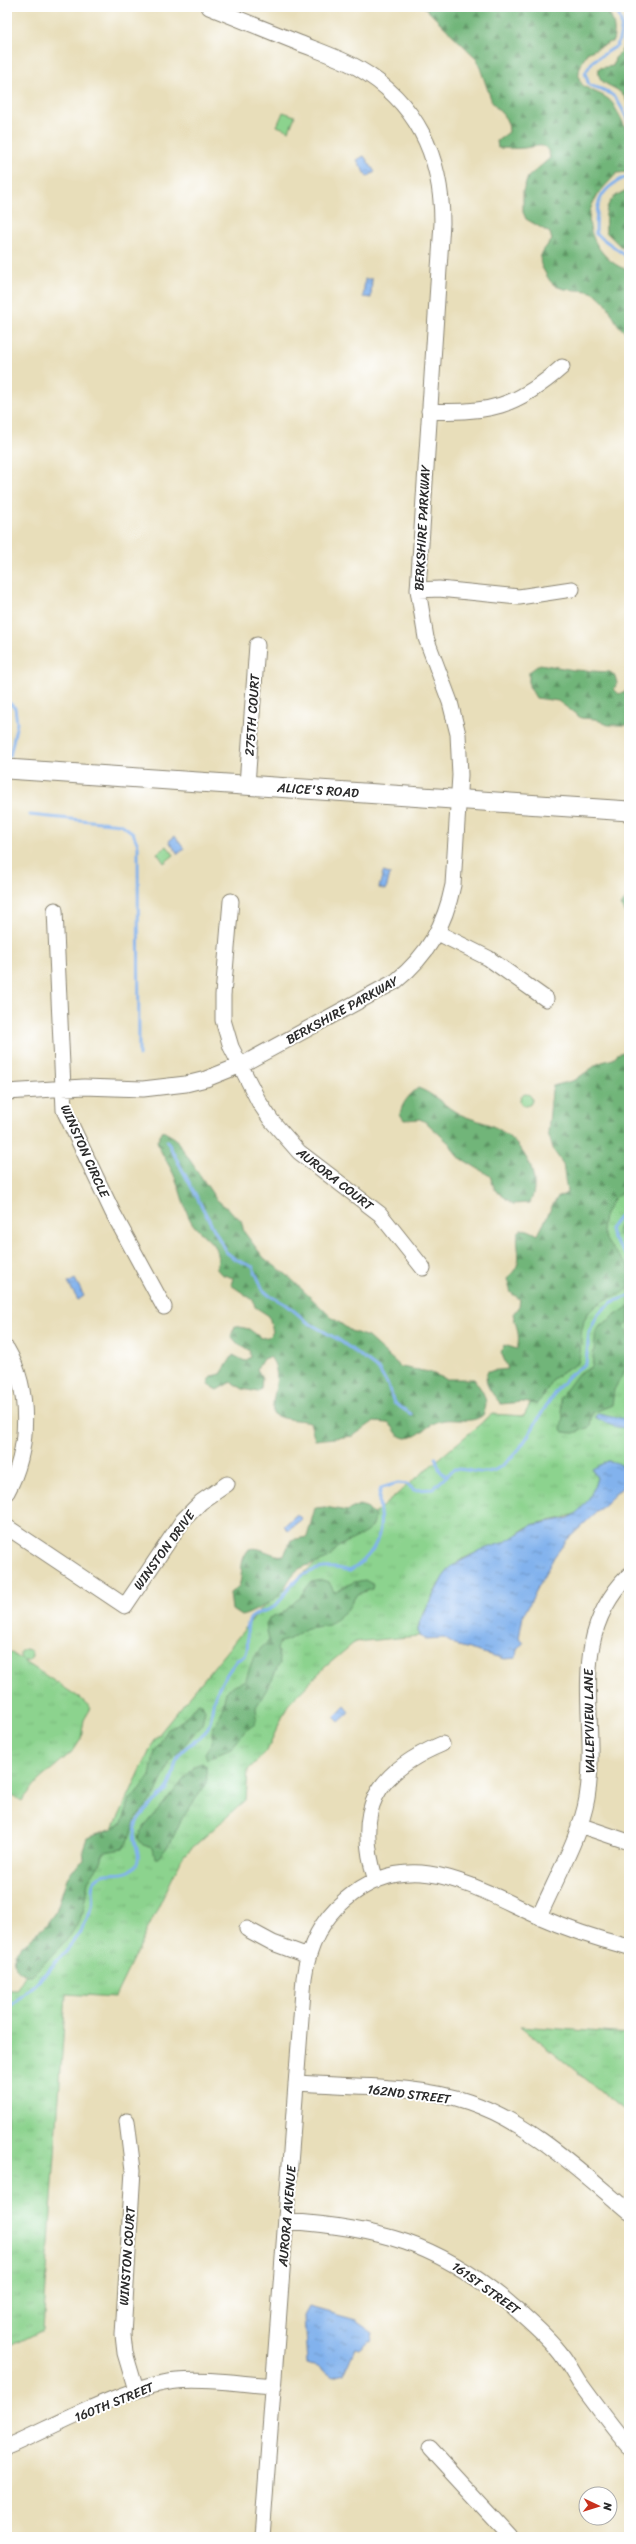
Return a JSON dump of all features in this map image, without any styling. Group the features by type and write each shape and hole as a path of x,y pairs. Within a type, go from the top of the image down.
{"main road":[{"name":"ALICE'S ROAD","path":"7,769 629,811"}],"street":[{"name":"BERKSHIRE PARKWAY","path":"7,1092 62,1088 164,1088 206,1078 240,1065 396,981 426,953 438,933 449,903 453,885 459,799 460,754 458,734 450,702 426,638 418,590 442,198 434,160 418,124 389,91 357,68 209,7"},
{"path":"429,411 475,412 510,403 543,384 562,367"},
{"path":"418,590 439,589 519,597 572,589"},
{"name":"275TH COURT","path":"247,785 257,645"},
{"name":"AURORA COURT","path":"231,901 222,1007 226,1034 259,1102 284,1137 315,1166 349,1189 380,1214 423,1268"},
{"name":"WINSTON CIRCLE","path":"56,910 64,1110 113,1213 164,1307"},
{"path":"438,933 488,958 546,999"},
{"path":"7,1349 23,1396 25,1426 16,1472 7,1492"},
{"name":"WINSTON DRIVE","path":"7,1527 125,1606 183,1520 200,1502 227,1484"},
{"name":"VALLEYVIEW LANE","path":"539,1917 580,1825 587,1800 591,1756 588,1673 589,1653 600,1617 609,1599 629,1575"},
{"path":"376,1881 369,1855 367,1835 375,1798 389,1776 400,1766 419,1754 442,1744"},
{"path":"580,1825 629,1842"},
{"name":"AURORA AVENUE","path":"262,2537 287,2221 304,1978 308,1956 320,1929 339,1904 352,1894 376,1881 410,1872 430,1872 449,1876 539,1917 605,1941 629,1947"},
{"path":"246,1929 308,1956"},
{"name":"162ND STREET","path":"297,2083 399,2090 440,2095 470,2102 542,2140 629,2212"},
{"name":"WINSTON COURT","path":"127,2121 133,2170 122,2335 128,2365 136,2390"},
{"name":"161ST STREET","path":"287,2221 340,2226 398,2238 430,2251 473,2275 542,2332 558,2350 599,2410 629,2447"},
{"name":"160TH STREET","path":"7,2448 136,2390 177,2381 274,2386"},
{"path":"430,2449 511,2537"}],"green space":[{"path":"424,7 605,7 608,11 614,27 613,41 587,53 580,67 579,76 581,83 586,88 607,98 613,104 629,138 629,172 617,173 610,180 594,200 589,215 592,235 603,254 620,267 629,270 629,335 615,320 603,300 597,295 587,291 563,289 553,284 549,279 540,261 542,253 552,240 550,233 526,219 523,212 523,191 528,177 550,158 549,152 541,146 498,148 497,141 509,132 509,127 505,118 492,102 477,59"},
{"path":"629,24 629,107 623,95 602,81 599,74 599,68 613,66 615,58 621,51 625,42"},
{"path":"283,112 295,116 289,131 277,126"},
{"path":"629,189 629,250 621,247 606,232 606,217 608,205 611,201"},
{"path":"540,664 574,670 610,672 615,676 617,683 614,689 619,694 629,689 629,725 608,725 595,719 581,718 558,701 536,698 529,686 529,672"},
{"path":"167,846 174,855 164,863 157,853"},
{"path":"629,896 629,920 620,905"},
{"path":"629,1050 629,1187 614,1199 607,1210 603,1219 603,1228 604,1236 608,1243 629,1266 629,1288 622,1293 598,1304 586,1317 583,1324 578,1363 552,1379 544,1396 536,1404 522,1402 501,1404 489,1389 486,1380 488,1371 508,1369 501,1352 504,1345 517,1349 518,1345 518,1331 513,1314 519,1306 520,1299 511,1293 507,1279 515,1270 518,1263 519,1232 522,1230 528,1230 538,1235 557,1198 567,1193 563,1164 554,1151 548,1133 553,1086 575,1080 599,1063 613,1059 617,1054"},
{"path":"418,1088 432,1095 459,1114 495,1127 516,1144 523,1153 532,1172 534,1182 530,1203 513,1204 495,1190 490,1176 457,1156 450,1144 427,1123 420,1119 404,1120 400,1114 402,1106 409,1096"},
{"path":"524,1094 528,1094 532,1100 528,1106 524,1106 520,1102 520,1098"},
{"path":"629,1122 629,1465 624,1467 608,1461 593,1470 597,1478 592,1493 587,1503 574,1515 532,1525 507,1541 458,1562 441,1580 422,1616 418,1628 419,1636 355,1642 324,1668 288,1705 266,1752 248,1770 246,1800 183,1856 115,1997 66,1994 43,2330 7,2348 7,1990 16,1990 106,1844 155,1739 260,1610 492,1414 524,1416 550,1364"},
{"path":"163,1131 175,1138 216,1199 241,1220 244,1232 264,1258 287,1275 330,1316 351,1331 368,1337 401,1367 429,1372 446,1379 474,1379 483,1392 486,1400 483,1415 473,1420 440,1421 431,1425 415,1436 406,1438 400,1436 388,1423 373,1422 353,1436 315,1440 310,1422 287,1419 273,1414 277,1377 274,1364 270,1357 263,1359 257,1369 262,1378 261,1389 258,1392 243,1389 231,1382 217,1390 208,1385 211,1376 221,1374 233,1355 245,1361 251,1357 249,1350 239,1345 231,1336 235,1326 249,1329 261,1338 268,1337 273,1332 269,1316 255,1307 253,1300 231,1285 233,1278 221,1274 216,1268 218,1254 216,1249 192,1223 174,1175 163,1156 157,1141"},
{"path":"629,1217 629,1246 617,1232 619,1225"},
{"path":"629,1306 629,1323 624,1326 629,1338 629,1363 614,1390 612,1405 592,1413 590,1427 574,1433 563,1432 561,1429 563,1416 560,1398 577,1375 592,1367 596,1332 600,1326"},
{"path":"359,1505 366,1507 374,1515 373,1526 369,1530 340,1546 327,1559 297,1571 291,1577 281,1593 265,1605 241,1616 232,1610 230,1593 239,1586 242,1563 249,1549 253,1548 275,1555 284,1555 291,1540 307,1537 315,1508 325,1507 347,1511"},
{"path":"322,1580 329,1582 334,1592 354,1582 365,1580 374,1585 373,1589 357,1594 347,1610 329,1625 307,1628 288,1640 280,1642 277,1648 280,1663 256,1707 257,1717 255,1724 245,1731 231,1749 207,1759 205,1753 212,1742 212,1731 222,1709 226,1692 234,1685 246,1680 253,1659 259,1650 269,1641 266,1625 269,1618 285,1611 299,1598 311,1582"},
{"path":"26,1649 30,1651 32,1655 30,1659 26,1661 22,1659 20,1655 22,1651"},
{"path":"7,1650 80,1698 91,1708 84,1720 81,1739 74,1750 38,1781 22,1801 7,1792"},
{"path":"198,1703 202,1704 205,1710 202,1724 170,1762 154,1797 136,1818 128,1842 123,1849 105,1852 103,1855 101,1862 88,1881 83,1912 70,1936 34,1974 27,1975 22,1973 13,1963 15,1953 45,1926 56,1911 67,1878 73,1869 84,1860 83,1849 87,1838 113,1829 122,1823 130,1800 150,1776 155,1751 168,1729 183,1720"},
{"path":"202,1763 206,1766 207,1783 181,1820 170,1844 158,1858 155,1858 153,1848 143,1845 138,1839 140,1832 195,1766"},
{"path":"520,2026 629,2034 629,2114"}],"water":[{"path":"364,156 375,172 367,177 357,160"},
{"path":"365,279 372,279 371,298 363,297"},
{"path":"175,836 184,849 178,854 169,841"},
{"path":"383,872 390,874 386,890 379,888"},
{"path":"75,1279 84,1296 78,1300 68,1283"},
{"path":"598,1413 629,1420 629,1427 620,1428 607,1424 595,1417"},
{"path":"608,1461 623,1466 629,1476 629,1481 567,1540 554,1557 523,1616 519,1638 524,1642 517,1650 516,1658 505,1659 455,1645 444,1638 425,1639 419,1636 418,1629 421,1619 443,1577 452,1566 481,1550 505,1542 532,1525 569,1518 575,1514 584,1506 593,1490 597,1478 592,1469"},
{"path":"297,1514 302,1519 288,1530 284,1526"},
{"path":"345,1706 350,1712 339,1722 334,1717"},
{"path":"309,2307 356,2320 373,2332 371,2341 368,2341 359,2349 355,2348 344,2374 333,2377 320,2368 307,2364 304,2316"}],"waterway":[{"path":"613,7 621,21 621,30 617,46 593,61 585,73 589,85 605,91 615,98 622,108 629,123"},
{"path":"629,176 611,186 605,191 601,198 598,205 596,234 629,258"},
{"path":"7,701 15,708 17,723 10,756"},
{"path":"30,815 121,824 133,833 138,845 139,1056"},
{"path":"167,1141 226,1252 235,1259 253,1267 263,1290 270,1296 287,1305 307,1322 339,1340 378,1369 388,1385 394,1403 411,1414"},
{"path":"629,1204 610,1229 613,1239 629,1258"},
{"path":"7,2009 55,1964 77,1937 92,1907 92,1886 97,1878 102,1875 126,1872 132,1870 136,1865 138,1856 134,1835 137,1822 143,1813 167,1789 171,1781 177,1759 182,1751 206,1731 211,1719 213,1703 218,1689 237,1660 243,1657 246,1653 248,1648 247,1630 252,1616 274,1607 297,1579 311,1571 326,1568 350,1571 358,1566 370,1553 378,1539 380,1531 379,1494 381,1488 398,1483 407,1484 414,1490 433,1489 454,1469 490,1472 509,1460 520,1448 559,1387 571,1374 586,1364 589,1333 598,1314 612,1302 629,1296"},
{"path":"435,1457 441,1472 447,1476"}]}
